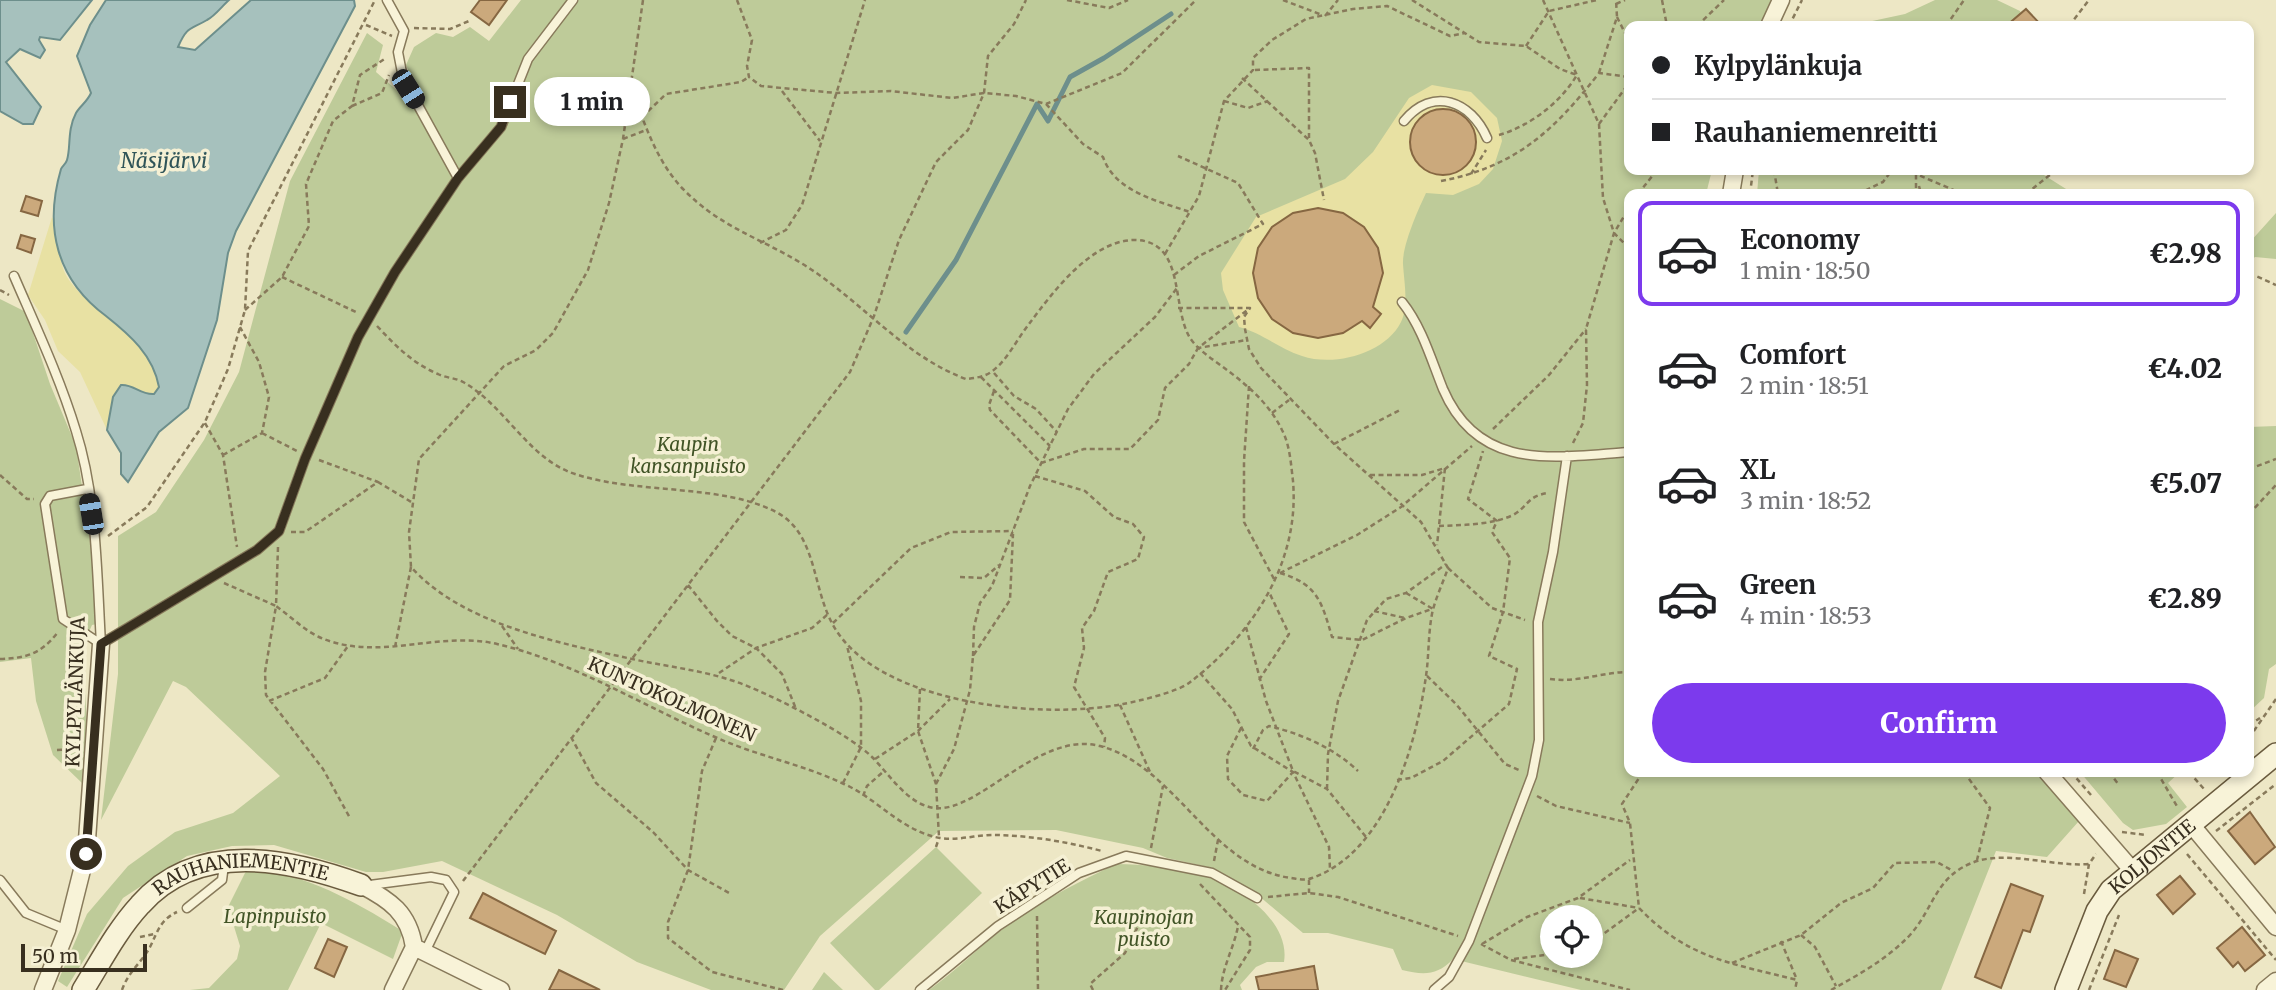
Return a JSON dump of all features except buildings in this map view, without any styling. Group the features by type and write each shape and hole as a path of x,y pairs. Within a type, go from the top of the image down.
{"street":[{"path":"1771,21 1781,0"},
{"name":"KYLPYLÄNKUJA","path":"43,990 67,930 80,884 90,831 101,644"},
{"name":"KOLJONTIE","path":"2254,770 2276,754"},
{"path":"2051,777 2133,871"},
{"name":"KOLJONTIE","path":"2066,990 2097,911 2111,890 2187,820 2245,777"},
{"path":"2187,820 2276,928"},
{"name":"RAUHANIEMENTIE","path":"83,990 121,928 141,903 178,877 224,862 264,859 292,863 361,886 398,907 407,919 420,950"},
{"path":"393,990 420,950 501,990"},
{"path":"2265,990 2276,981"}],"lane":[{"path":"387,0 404,31 398,52 408,89 458,178"},
{"path":"87,489 50,496 45,504 63,619 101,644 240,561 279,531 305,459 358,337 395,272 458,178 501,127 528,59 573,0"},
{"path":"1404,121 1424,104 1451,103 1473,113 1487,138"},
{"name":"KYLPYLÄNKUJA","path":"14,276 57,376 77,434 95,539 101,644"},
{"path":"1402,302 1418,324 1454,411 1484,440 1507,452 1567,456 1624,452"},
{"path":"1434,990 1448,977 1469,941 1532,776 1539,740 1538,622 1567,456"},
{"name":"KÄPYTIE","path":"920,990 998,926 1079,873 1126,856 1212,873 1257,898"},
{"path":"187,908 222,880 224,862"},
{"path":"361,886 431,877 446,880 454,892 420,950"},
{"path":"0,880 26,912 67,930"}],"path":[{"path":"95,539 108,536 148,507 205,422 228,369 245,310 248,251 375,0"},
{"path":"395,648 411,567 409,532 419,460 463,413 477,393 505,366 536,350 554,333 575,297 597,246 623,139 643,0"},
{"path":"737,0 752,40 747,66 749,77 761,86 781,90 836,93 891,90 952,98 984,93 1016,96 1046,104 1083,144 1104,157 1108,170 1128,187 1145,197 1191,212"},
{"path":"760,243 786,230 802,205 866,0"},
{"path":"454,892 850,372 874,316 899,240 936,162 968,130 984,93 988,56 1014,24 1026,0"},
{"path":"1070,0 1109,8 1128,0"},
{"path":"1046,104 1122,73 1196,0"},
{"path":"1283,0 1325,16"},
{"path":"1325,16 1338,0"},
{"path":"1412,0 1479,42 1526,46 1560,69 1577,75"},
{"path":"1543,0 1599,124 1603,198 1614,233 1624,242"},
{"path":"1526,46 1549,11 1597,0"},
{"path":"1440,181 1470,175 1520,153 1584,92 1599,73 1616,18 1616,2 1625,0"},
{"path":"1662,0 1666,8 1667,21"},
{"path":"1702,21 1724,0"},
{"path":"1792,21 1802,0"},
{"path":"1949,21 1964,0"},
{"path":"2073,21 2089,0"},
{"path":"1253,70 1253,58 1272,40 1306,19 1387,6 1450,36 1465,33"},
{"path":"1616,18 1624,32"},
{"path":"404,31 421,26 450,29 469,21"},
{"path":"365,24 401,41"},
{"path":"245,310 282,277 309,226 306,184 333,121 352,106 382,93 398,52"},
{"path":"352,106 360,75 398,52"},
{"path":"1166,254 1199,196 1224,101 1242,78 1253,70 1309,68 1309,140"},
{"path":"1599,73 1624,76"},
{"path":"1470,175 1485,155 1487,138 1522,128 1568,89 1577,75"},
{"path":"642,117 666,94 741,82 749,77"},
{"path":"1242,78 1309,140 1315,153 1324,200"},
{"path":"282,277 370,318 405,356 439,375 463,381 546,458 574,475 640,489 750,501 783,516 804,537 814,578 828,614 847,645 873,668 920,689 950,699 1018,709 1120,705 1187,685 1231,645 1246,628 1280,573 1291,531 1294,495 1284,434 1272,413 1248,386 1198,348 1182,323 1174,275 1166,254 1152,243 1135,240 1110,243 1063,284 993,372 966,379 939,369 874,316 800,262 760,243 709,212 668,172 647,130 631,87"},
{"path":"781,90 820,141"},
{"path":"1599,124 1624,90"},
{"path":"1224,101 1248,108 1269,101"},
{"path":"623,139 647,130"},
{"path":"1174,275 1199,256 1263,224 1237,183 1178,156"},
{"path":"1642,189 1653,175"},
{"path":"1869,189 1884,182 1889,175"},
{"path":"1916,189 1917,175"},
{"path":"1923,175 1953,189"},
{"path":"2032,189 2050,175"},
{"path":"1917,183 1919,189"},
{"path":"1567,456 1583,423 1587,385 1586,329 1614,233 1624,216"},
{"path":"2254,276 2276,285"},
{"path":"936,785 954,749 968,700 974,627 980,603 992,586 1041,463 1068,409 1094,374 1155,317 1177,288"},
{"path":"1178,308 1250,308"},
{"path":"1250,308 1244,317 1247,340 1261,368 1334,444 1401,507 1422,522 1447,566 1472,593 1503,612 1538,622"},
{"path":"1041,463 1084,449 1130,449 1158,420 1165,388 1189,364 1198,348 1250,308"},
{"path":"223,455 262,433 269,397 259,362 240,327"},
{"path":"1280,573 1357,535 1401,507 1444,468 1484,440 1549,375 1586,329"},
{"path":"1198,348 1247,340"},
{"path":"993,372 1014,396 1036,409 1057,432"},
{"path":"981,377 1050,446"},
{"path":"1248,386 1244,522 1275,582"},
{"path":"994,391 990,410 1041,463"},
{"path":"1272,413 1290,399"},
{"path":"1334,444 1400,410"},
{"path":"205,422 223,455 240,561"},
{"path":"1484,440 1468,499 1497,521"},
{"path":"2254,467 2276,459"},
{"path":"1368,475 1422,475 1444,468"},
{"path":"1437,545 1444,468"},
{"path":"0,475 27,499 48,500"},
{"path":"1035,476 1085,491 1114,517 1133,524 1144,537 1138,559 1108,572 1094,611 1082,628 1084,648 1074,687 1105,738 1104,747"},
{"path":"350,818 323,769 269,701 265,672 276,606 279,531 305,532 378,482 415,504"},
{"path":"2254,509 2276,485"},
{"path":"1439,526 1497,521 1516,514 1533,495 1561,491"},
{"path":"1397,780 1411,778 1443,761 1509,704 1517,669 1489,656 1503,612 1510,558 1492,532 1497,521"},
{"path":"832,624 911,548 951,531 1013,531"},
{"path":"973,656 1010,600 1013,531"},
{"path":"960,577 984,578 1001,562"},
{"path":"411,567 438,592 502,626 631,659 717,674 796,709 861,747 915,802 937,809 967,799 1049,752 1070,747 1104,747 1151,774 1218,840 1245,860 1281,876 1308,880 1350,855 1367,838 1386,810 1413,736 1426,676 1432,616 1447,566"},
{"path":"1327,789 1329,749 1338,701 1367,620 1386,599 1406,593 1447,566"},
{"path":"1280,573 1296,578 1322,600 1332,637 1362,640 1406,618 1433,609 1406,593"},
{"name":"KUNTOKOLMONEN","path":"211,578 276,606 318,636 348,646 395,648 447,640 494,643 519,651 611,687 716,738 843,783 896,821 939,837 995,835 1040,838 1126,856"},
{"path":"687,584 732,635 756,648 782,674 796,709"},
{"path":"1259,680 1289,634 1269,591"},
{"path":"1374,611 1406,618"},
{"path":"717,674 756,648 812,628 828,614"},
{"path":"0,659 30,656 46,648 67,621"},
{"path":"502,626 519,651"},
{"path":"1246,628 1255,653 1259,680 1293,771 1327,789 1367,838"},
{"path":"843,783 861,747 861,701 847,645"},
{"path":"269,701 326,678 348,646"},
{"path":"1199,672 1232,709 1253,749 1293,772 1329,847 1330,869"},
{"path":"1540,677 1589,679 1612,672 1624,672"},
{"path":"1426,676 1456,704 1504,764 1532,776"},
{"path":"920,689 918,731 936,785 939,837 936,847"},
{"path":"875,759 918,731 950,699"},
{"path":"2254,730 2276,699"},
{"path":"1120,705 1151,774"},
{"path":"2254,722 2263,716"},
{"path":"1253,749 1263,730 1269,726 1329,749 1359,771"},
{"path":"1241,728 1227,756 1228,779 1243,795 1267,801 1293,772"},
{"path":"571,737 596,783 653,831 688,870 730,894"},
{"path":"716,738 702,771 688,870 668,922 668,938 712,972 782,990"},
{"path":"863,796 867,786 884,771"},
{"path":"1639,908 1631,859 1630,823 1622,804 1640,777"},
{"path":"1968,777 1990,808 1977,861"},
{"path":"2113,777 2119,785"},
{"path":"2160,777 2187,820"},
{"path":"2194,777 2209,794"},
{"path":"2178,861 2276,784"},
{"path":"1149,859 1163,786"},
{"path":"1528,791 1556,806 1630,823"},
{"path":"2122,832 2140,836 2152,834"},
{"path":"1212,873 1218,840"},
{"path":"2084,894 2089,864 2096,854"},
{"path":"2187,854 2276,960"},
{"path":"1831,990 1877,965 1910,934 1934,894 1954,872 1977,861 1999,858 2064,866 2089,864"},
{"path":"1482,944 1527,917 1578,898 1631,859"},
{"path":"1732,963 1801,935 1841,903 1872,888 1895,863 1937,862 1954,872"},
{"path":"1182,867 1223,906 1250,937 1250,950 1223,990"},
{"path":"1308,880 1309,894"},
{"path":"1257,898 1309,894 1355,901 1482,944 1511,960 1630,990"},
{"path":"1578,898 1639,908 1677,942 1732,963 1797,979"},
{"path":"1036,902 1038,990"},
{"path":"2089,990 2124,907"},
{"path":"122,990 164,920 187,908"},
{"path":"1603,934 1639,908"},
{"path":"1093,990 1090,984 1125,953 1142,918"},
{"path":"1223,990 1222,977 1234,948 1238,926"},
{"path":"135,938 155,934"},
{"path":"1801,935 1815,947 1837,987"},
{"path":"1781,942 1797,979 1795,990"},
{"path":"1511,960 1540,956"}],"green space":[{"name":"Kaupin kansanpuisto","path":"521,0 1772,0 1762,21 1624,21 1624,175 1711,175 1707,189 1624,189 1624,777 2039,777 2079,821 2047,857 1996,851 1941,990 1581,990 1453,959 1441,969 1429,973 1410,972 1402,970 1393,949 1328,933 1303,933 1259,896 1213,868 1167,858 1143,848 1056,830 939,831 820,936 784,990 711,990 637,962 557,915 442,861 383,872 366,872 274,845 232,846 187,856 123,898 67,987 58,981 87,914 128,866 175,832 233,813 280,776 186,687 173,681 101,820 118,674 118,536 156,512 204,440 239,372 290,181 367,33 383,45 376,72 408,100 415,87 406,65 414,47 436,33 453,37 470,27 489,41"},
{"path":"1935,0 1997,0 2020,11 2025,21 1872,21 1905,14"},
{"path":"1759,175 2044,175 2066,189 1757,189"},
{"path":"2276,213 2276,259 2254,258 2254,237"},
{"path":"0,299 26,312 50,384 76,446 90,540 97,624 92,625 83,645 87,730 82,783 53,755 36,701 31,658 0,662"},
{"path":"2276,426 2276,664 2269,669 2264,698 2254,707 2254,427"},
{"path":"2084,777 2175,777 2168,783 2187,807 2166,824 2133,830 2123,823"},
{"path":"936,847 982,893 879,990 875,990 830,943"},
{"name":"Kaupinojan puisto","path":"1116,864 1196,873 1211,877 1242,893 1269,917 1278,931 1284,946 1284,962 1267,962 1256,967 1240,985 1242,990 929,990 1021,916"},
{"name":"Lapinpuisto","path":"248,867 289,876 327,889 399,929 402,934 393,959 321,923 288,990 190,990 209,988 237,959 240,946 228,907"},
{"path":"824,972 843,990 812,990"}],"sand":[{"path":"1432,85 1471,92 1497,118 1502,141 1493,169 1479,184 1453,195 1426,193 1403,256 1405,309 1401,322 1393,333 1371,350 1343,359 1329,360 1302,356 1239,327 1223,290 1221,273 1256,217 1345,179 1373,152 1409,98"},
{"path":"52,217 62,265 69,280 146,354 160,387 154,394 143,395 126,385 111,404 107,430 80,372 58,351 45,320 28,295"}],"water":[{"path":"0,0 92,0 60,40 40,37 45,50 40,58 20,49 6,62 41,107 33,124 23,124 0,111"},
{"name":"Näsijärvi","path":"106,0 229,0 213,16 184,35 178,47 195,50 251,0 354,0 355,6 236,231 228,253 217,320 188,408 159,432 128,482 121,474 121,453 107,430 113,397 121,385 154,394 159,387 156,376 152,365 139,347 75,286 58,250 54,211 61,169 67,160 71,126 76,113 91,93 77,56 90,25"}],"waterway":[{"path":"906,332 956,260 1037,104 1048,121 1070,77 1171,14"}],"route":[{"path":"86,854 99,712 101,644 257,550 279,531 305,459 358,337 395,272 458,178 501,127 510,102"}]}
